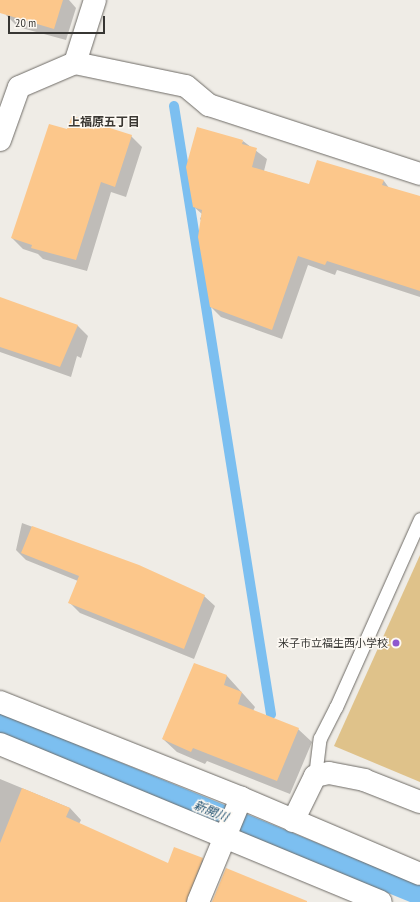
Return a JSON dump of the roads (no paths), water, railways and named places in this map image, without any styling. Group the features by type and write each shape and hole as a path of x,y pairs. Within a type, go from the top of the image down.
{"street":[{"path":"75,63 94,0"},
{"path":"0,140 19,87 75,63 186,86 209,105 420,174"},
{"path":"0,702 239,802 293,820 420,874"},
{"path":"0,744 227,832 381,902"},
{"path":"293,820 315,776 342,774 364,780 420,802"},
{"path":"198,902 239,802"}],"lane":[{"path":"315,776 320,738 336,707 420,519"}],"water":[{"name":"新開川","path":"0,713 420,885 420,902 410,902 0,734"}],"waterway":[{"path":"174,106 271,714"}],"place":[{"name":"米子市立福生西小学校","path":"396,643"}],"district":[{"name":"上福原五丁目","path":"104,122"}]}
